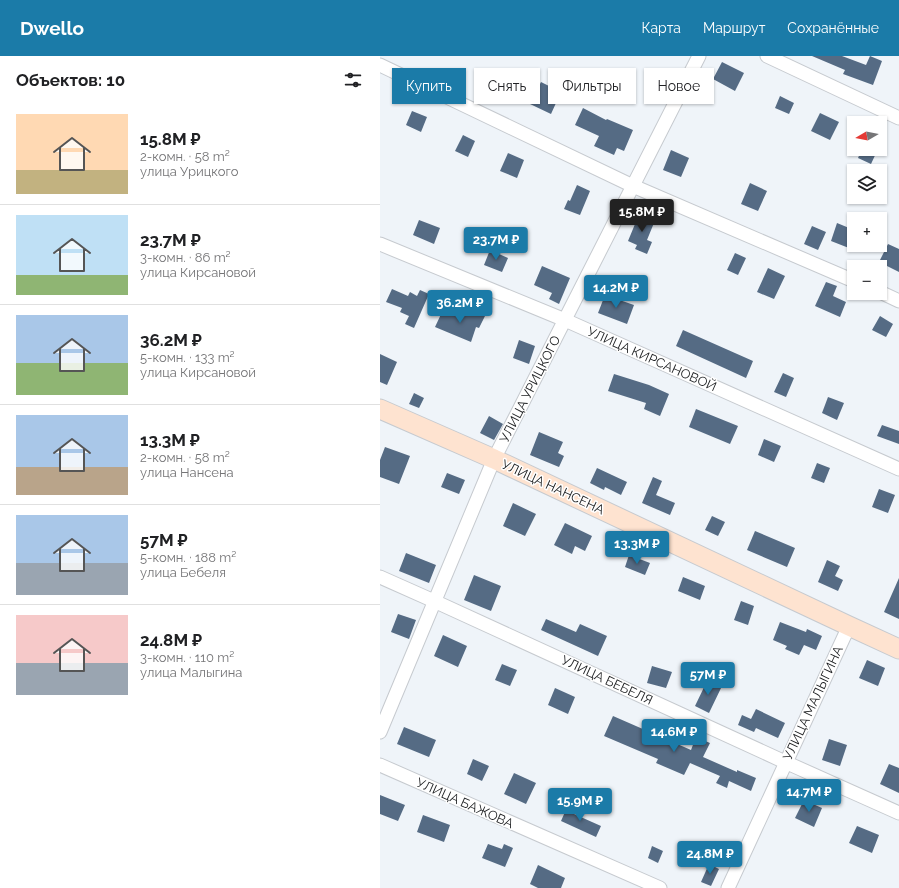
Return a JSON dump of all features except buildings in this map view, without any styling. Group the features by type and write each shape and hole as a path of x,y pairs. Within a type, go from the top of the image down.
{"main road":[{"name":"УЛИЦА НАНСЕНА","path":"380,409 494,459 899,649"}],"street":[{"name":"УЛИЦА УРИЦКОГО","path":"380,732 494,459 698,56"},
{"path":"767,56 899,118"},
{"path":"380,64 633,186 847,278"},
{"name":"УЛИЦА КИРСАНОВОЙ","path":"380,244 565,320 899,469"},
{"path":"887,295 899,301"},
{"name":"УЛИЦА БЕБЕЛЯ","path":"380,577 899,813"},
{"name":"УЛИЦА МАЛЫГИНА","path":"728,888 849,626"},
{"name":"УЛИЦА БАЖОВА","path":"380,766 660,888"}]}
